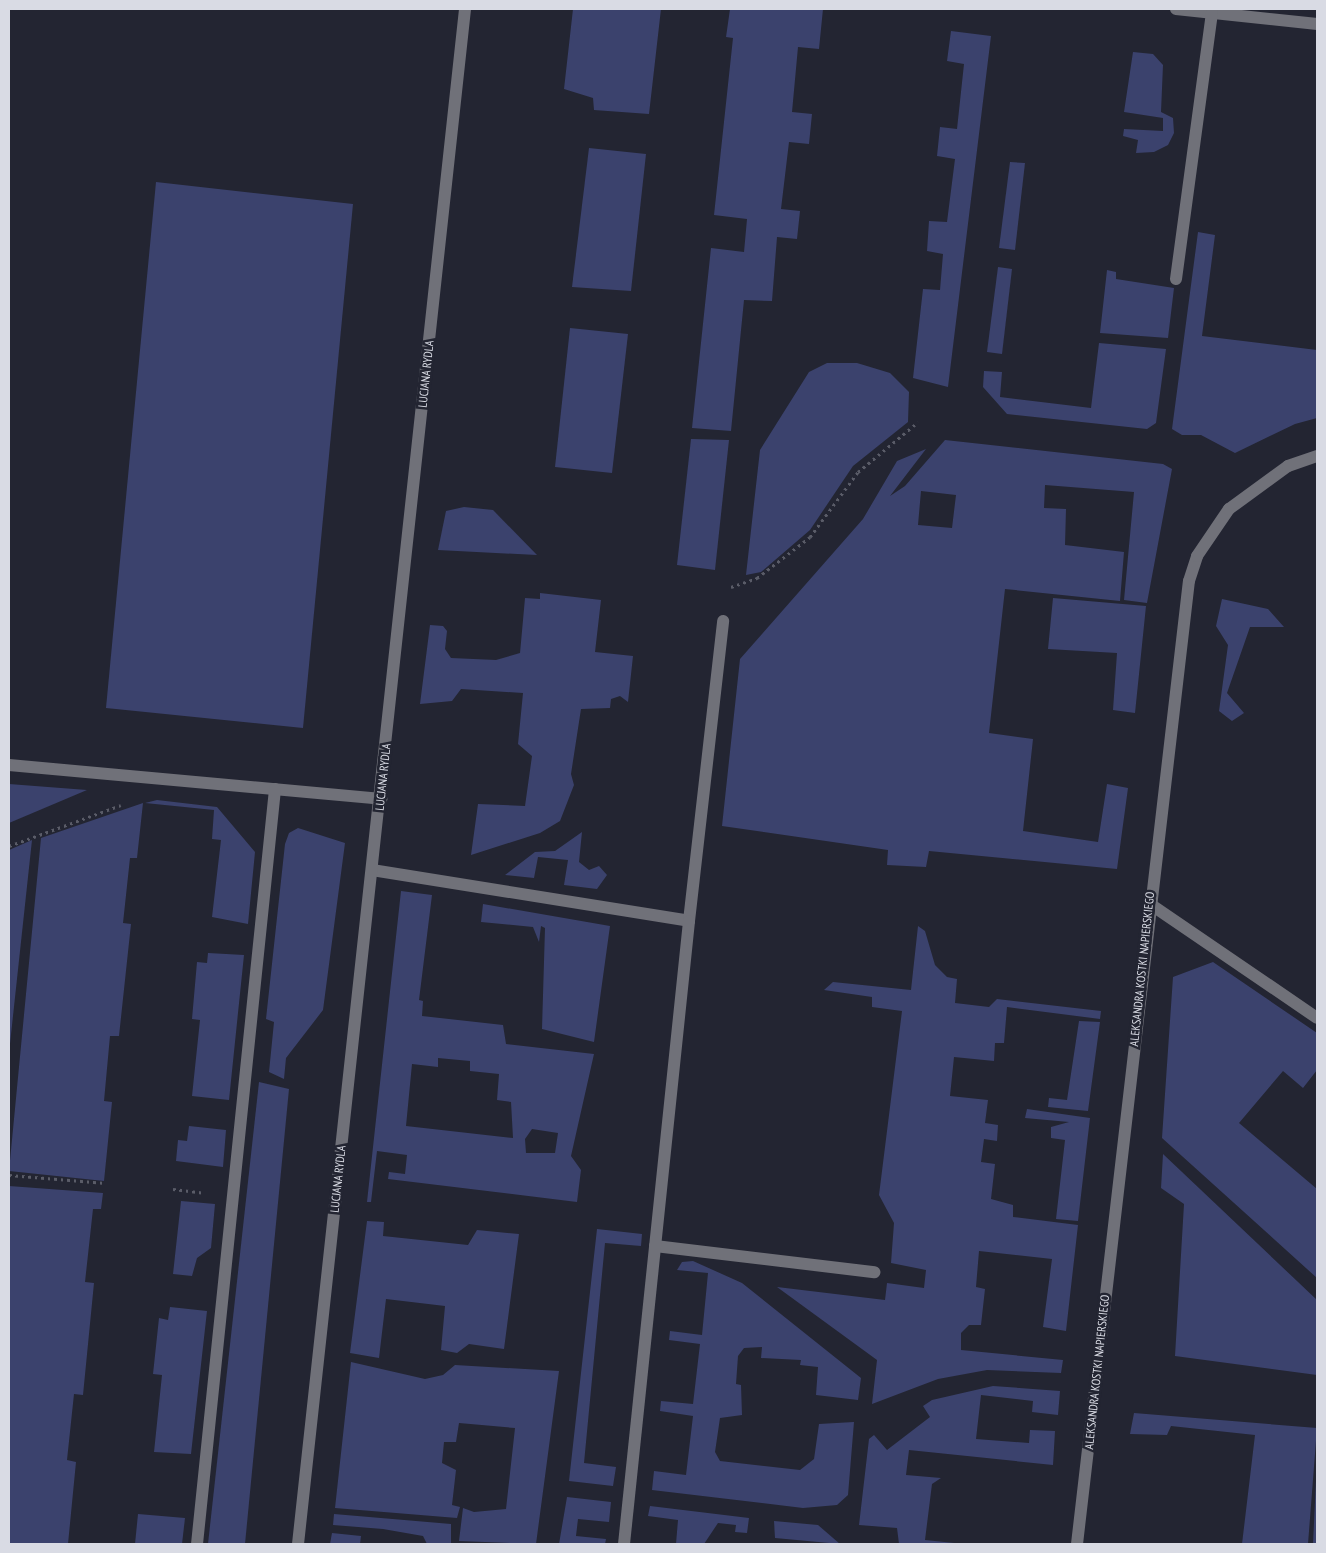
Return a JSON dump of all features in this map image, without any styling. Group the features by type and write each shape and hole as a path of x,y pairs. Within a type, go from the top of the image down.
{"street":[{"name":"LUCJANA RYDLA","path":"298,1544 381,799 465,9"},
{"path":"1176,9 1317,24"},
{"path":"1176,279 1212,12"},
{"name":"ALEKSANDRA KOSTKI NAPIERSKIEGO","path":"1077,1544 1184,608 1197,556 1229,509 1256,486 1288,466 1317,456"},
{"path":"624,1544 689,921 723,621"},
{"path":"9,765 381,799"},
{"path":"197,1544 275,789"},
{"path":"372,870 689,921"},
{"path":"1150,904 1317,1018"},
{"path":"655,1246 874,1272"}],"path":[{"path":"731,587 757,578 810,537 858,472 918,422"},
{"path":"9,846 130,801"},
{"path":"9,1174 106,1183"}],"shaded area":[{"path":"573,9 661,9 649,114 594,110 593,98 564,89"},
{"path":"730,9 823,9 819,49 798,47 792,112 812,114 809,144 789,142 781,209 800,211 797,239 777,237 772,301 744,300 731,431 692,428 711,248 744,252 747,219 714,215 733,38 726,37"},
{"path":"951,31 991,36 948,387 913,378 923,289 940,290 943,254 927,251 929,221 947,222 955,159 937,156 940,127 957,129 964,64 947,61"},
{"path":"1133,52 1153,54 1163,65 1161,112 1173,118 1174,133 1168,145 1154,152 1136,153 1138,140 1123,136 1124,129 1163,131 1163,118 1124,112"},
{"path":"589,148 646,154 631,291 572,287"},
{"path":"1010,162 1025,163 1015,250 999,248"},
{"path":"156,182 353,204 303,728 106,708"},
{"path":"1198,232 1215,235 1202,336 1317,350 1317,418 1295,424 1235,453 1201,435 1182,435 1172,429"},
{"path":"998,267 1012,269 1002,354 987,352"},
{"path":"1107,270 1116,272 1116,279 1174,288 1168,338 1100,333"},
{"path":"570,328 628,334 612,473 555,467"},
{"path":"1099,343 1166,349 1156,423 1147,429 1007,414 983,387 984,371 1002,372 1000,397 1091,408"},
{"path":"827,363 857,363 890,373 909,392 908,422 853,466 810,530 761,572 746,575 760,450 809,372"},
{"path":"691,439 729,440 715,570 677,565"},
{"path":"945,440 1163,464 1172,469 1147,603 1124,600 1134,492 1045,485 1044,508 1066,509 1065,545 1124,552 1120,601 1005,589 989,733 1033,739 1023,831 1098,842 1107,784 1128,788 1117,869 929,851 926,867 887,865 888,850 722,826 740,659 863,519 897,461 926,449 890,496 905,486","holes":["921,491 956,495 952,528 918,525"]},
{"path":"464,507 493,510 537,555 438,550 446,511"},
{"path":"540,593 601,600 595,652 633,656 628,702 620,696 611,699 610,708 581,709 571,774 574,785 560,821 540,833 471,855 478,804 525,806 532,756 518,744 523,693 461,689 452,701 420,704 430,625 443,626 447,631 445,649 451,658 496,660 520,653 525,598 540,599"},
{"path":"1053,598 1146,606 1135,713 1113,710 1117,653 1048,649"},
{"path":"1222,599 1268,609 1284,627 1250,627 1227,693 1244,713 1232,721 1219,711 1228,645 1216,626"},
{"path":"9,784 87,790 9,823"},
{"path":"157,800 217,807 255,852 248,924 212,917 221,840 212,839 214,810 145,803"},
{"path":"143,803 137,858 130,858 123,923 131,924 119,1036 110,1036 104,1101 112,1102 104,1181 9,1171 41,838"},
{"path":"298,828 345,843 323,1010 286,1058 284,1079 269,1072 274,1022 266,1019 285,844 289,833"},
{"path":"582,832 579,862 589,870 599,866 607,875 597,889 564,885 568,860 538,857 534,878 505,875 535,852 555,851"},
{"path":"32,840 9,1053 9,850"},
{"path":"401,891 432,895 419,1000 423,1001 422,1016 503,1025 506,1044 594,1054 571,1156 581,1170 577,1202 388,1179 389,1172 405,1174 407,1155 377,1151 371,1202 367,1202","holes":["438,1058 470,1061 470,1071 499,1074 497,1100 511,1102 513,1138 406,1126 412,1064 438,1067","532,1129 558,1133 555,1153 526,1153 525,1139"]},
{"path":"483,904 610,926 594,1042 542,1029 545,928 541,926 539,942 533,927 481,922"},
{"path":"918,926 925,931 935,965 947,977 957,979 955,1003 989,1007 997,999 1101,1011 1100,1019 1007,1007 1004,1043 995,1043 994,1061 954,1057 950,1096 988,1100 985,1123 998,1125 997,1141 984,1139 981,1162 995,1164 991,1199 1013,1205 1013,1217 1078,1225 1066,1331 1043,1327 1052,1259 979,1251 976,1287 985,1289 981,1325 969,1325 961,1333 961,1350 1063,1360 1061,1373 987,1370 938,1379 872,1404 877,1360 777,1287 885,1300 887,1283 924,1288 926,1270 891,1263 894,1223 879,1195 902,1011 872,1007 872,997 824,990 833,982 911,990"},
{"path":"208,953 244,955 229,1100 192,1096 200,1020 192,1019 197,962 207,963"},
{"path":"1213,962 1317,1033 1317,1070 1303,1088 1283,1071 1239,1123 1317,1189 1317,1278 1162,1138 1173,977"},
{"path":"1079,1021 1100,1022 1088,1111 1048,1107 1049,1098 1067,1100"},
{"path":"259,1082 289,1089 245,1544 208,1544"},
{"path":"1027,1109 1090,1118 1078,1221 1056,1219 1065,1140 1051,1138 1051,1127 1069,1122 1025,1118"},
{"path":"189,1126 226,1130 223,1167 176,1161 178,1140 187,1141"},
{"path":"1163,1154 1317,1300 1317,1375 1175,1356 1184,1204 1161,1188"},
{"path":"9,1186 103,1193 101,1209 93,1209 85,1282 94,1283 83,1395 74,1394 67,1460 76,1462 68,1544 9,1544"},
{"path":"181,1201 215,1204 211,1248 197,1258 192,1276 173,1274"},
{"path":"367,1221 384,1222 383,1236 468,1245 477,1230 519,1234 504,1349 469,1344 457,1353 441,1350 445,1306 386,1299 379,1358 350,1353"},
{"path":"597,1229 642,1234 641,1246 605,1243 584,1463 616,1467 613,1486 569,1481"},
{"path":"693,1261 742,1283 861,1378 858,1400 816,1395 818,1367 800,1365 801,1360 761,1358 762,1347 744,1348 738,1356 736,1384 741,1385 742,1415 720,1418 715,1452 720,1461 800,1470 814,1459 819,1424 854,1422 848,1495 837,1505 803,1508 652,1490 654,1471 686,1475 693,1416 660,1411 661,1401 693,1404 700,1344 669,1340 670,1331 702,1335 708,1273 677,1270 682,1262"},
{"path":"170,1307 207,1311 191,1454 154,1452 162,1375 153,1374 159,1318 168,1320"},
{"path":"351,1362 425,1379 443,1375 455,1365 559,1371 536,1544 459,1541 463,1508 474,1512 506,1509 515,1428 459,1423 456,1442 444,1442 442,1463 456,1470 452,1505 460,1507 457,1518 335,1508"},
{"path":"993,1386 1060,1391 1058,1415 1032,1412 1033,1401 981,1395 976,1439 1029,1443 1030,1430 1055,1431 1053,1465 909,1450 906,1475 941,1478 932,1484 925,1540 964,1544 899,1544 897,1528 859,1525 869,1439 874,1435 887,1450 930,1417 923,1406 932,1400"},
{"path":"1134,1413 1317,1428 1308,1544 1242,1544 1255,1435 1171,1426 1167,1435 1130,1434"},
{"path":"1317,1459 1317,1544 1313,1544"},
{"path":"567,1497 611,1502 609,1522 578,1519 576,1536 606,1539 605,1544 559,1544"},
{"path":"650,1506 749,1518 747,1533 735,1532 736,1525 718,1523 704,1544 676,1544 678,1520 648,1516"},
{"path":"138,1514 185,1518 182,1544 135,1544"},
{"path":"334,1514 451,1524 451,1544 427,1544 423,1536 383,1529 333,1525"},
{"path":"774,1521 818,1525 840,1544 775,1538"},
{"path":"332,1533 361,1536 360,1544 330,1544"}]}
